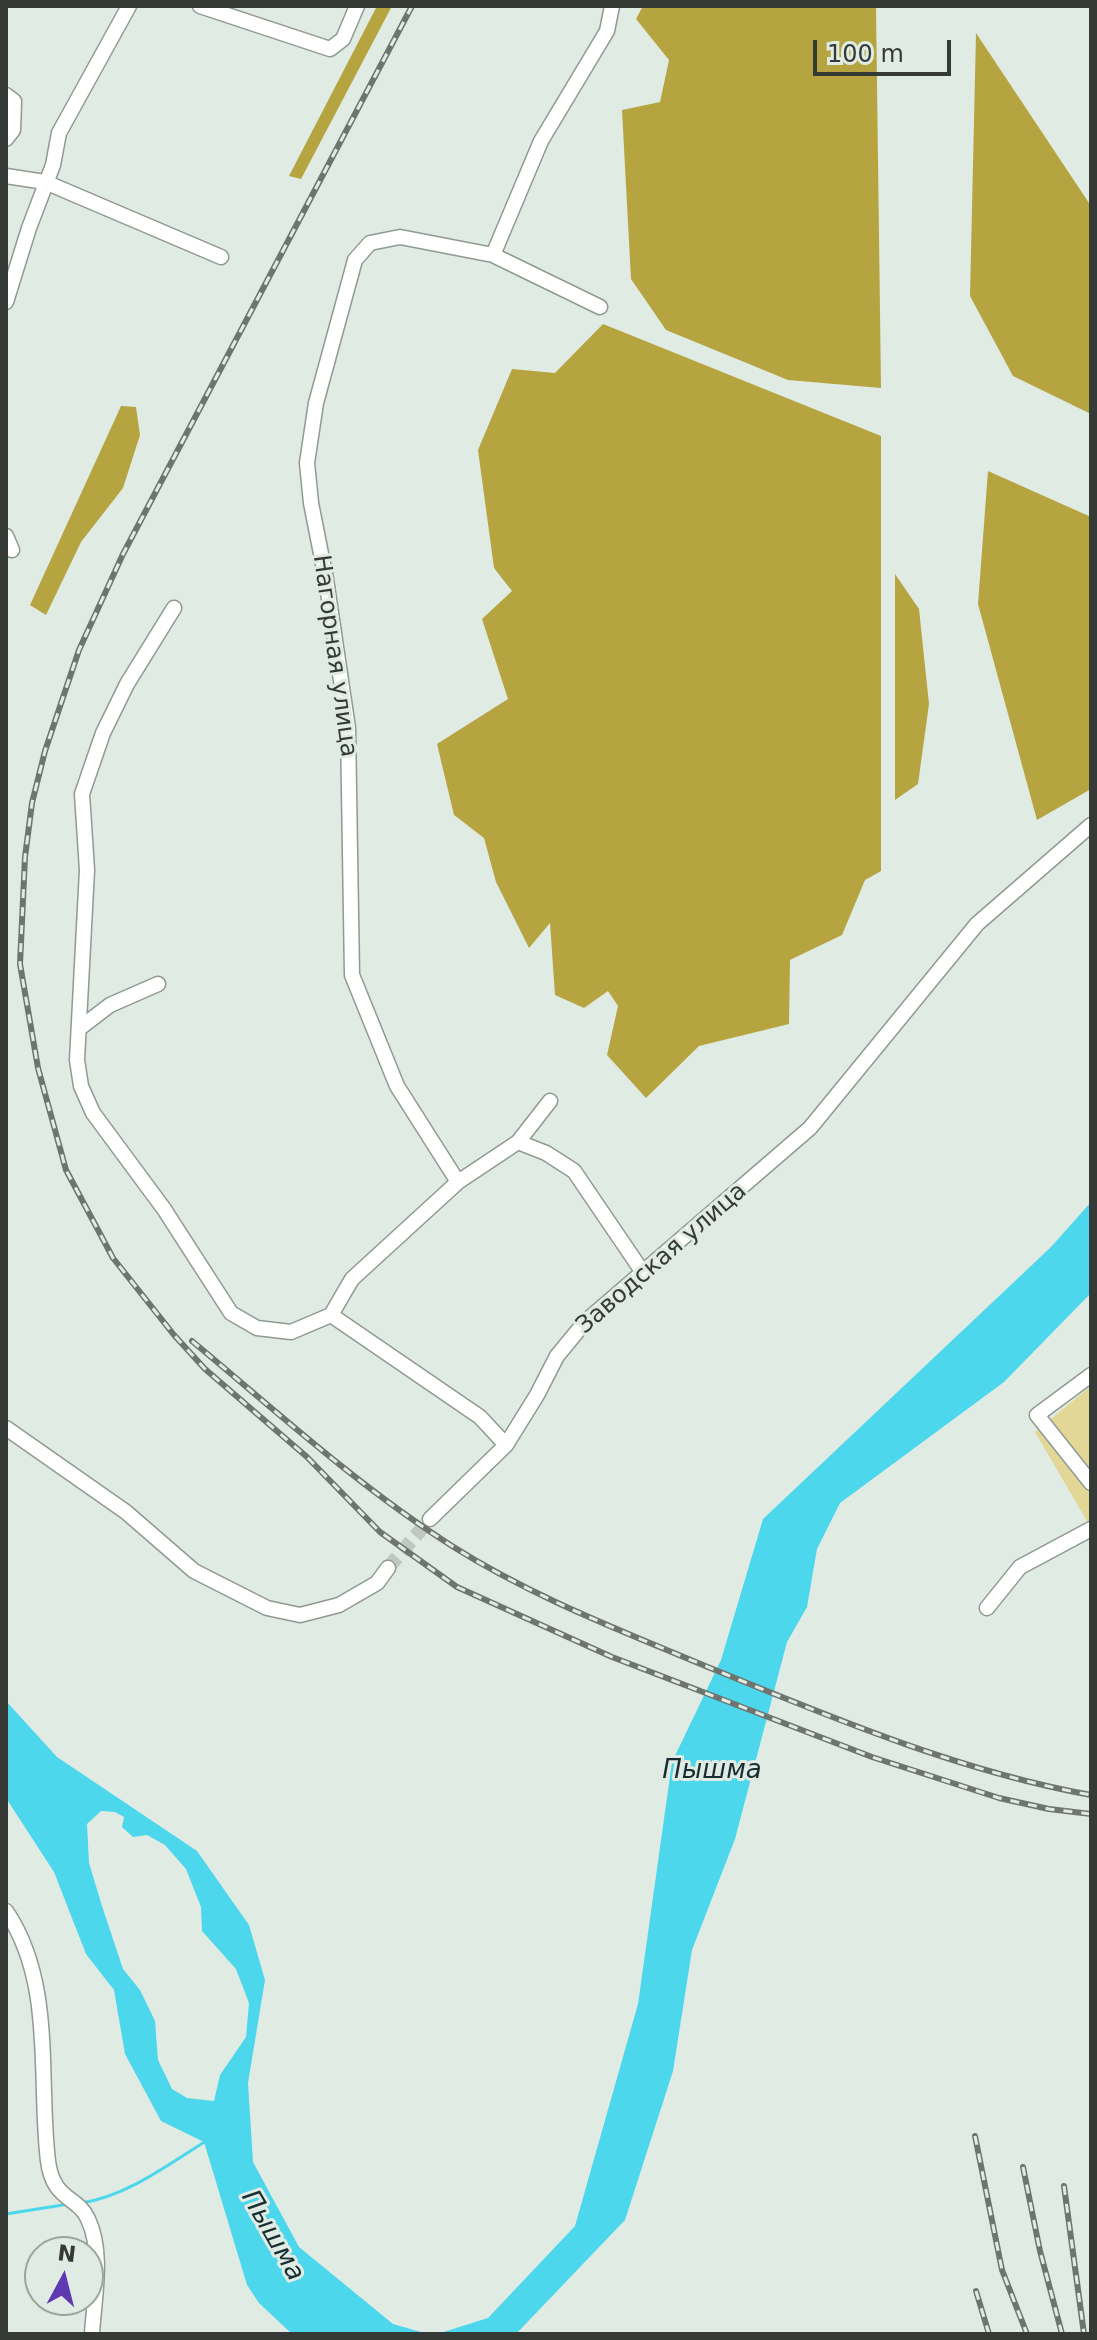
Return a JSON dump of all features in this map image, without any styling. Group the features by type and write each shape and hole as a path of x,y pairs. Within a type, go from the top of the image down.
{"street":[{"path":"6,302 53,165 59,133 129,6"},
{"path":"200,6 330,49 343,39 357,6"},
{"path":"493,255 541,141 607,31 612,6"},
{"path":"6,95 14,101 13,130 6,139"},
{"path":"6,176 45,182 221,257"},
{"name":"Нагорная улица","path":"458,1182 397,1086 352,975 348,728 307,463 316,403 355,260 370,243 400,237 493,255 600,307"},
{"path":"174,608 115,708 82,794 87,870 77,1060 81,1086 93,1113 164,1209 231,1313 257,1328 291,1332 331,1315 352,1279 458,1182 518,1142 550,1101"},
{"name":"Заводская улица","path":"430,1519 506,1445 557,1356 585,1322 810,1128 977,924 1091,825"},
{"path":"80,1028 110,1005 158,984"},
{"path":"518,1142 546,1153 574,1171 644,1274"},
{"path":"331,1315 480,1417 506,1445"},
{"path":"1091,1375 1037,1415 1091,1483"},
{"path":"6,1428 126,1512 194,1571 267,1608 300,1615 339,1605 377,1583 388,1568"},
{"path":"987,1608 1020,1567 1091,1529"},
{"path":"6,1911 17,1927 28,1956 40,2013 48,2164 56,2189 88,2216 95,2245 92,2334"}],"shaded area":[{"path":"377,6 392,6 301,179 289,176"},
{"path":"643,6 876,8 881,388 788,380 666,330 631,279 622,110 660,102 669,60 636,19"},
{"path":"976,33 1091,206 1091,414 1013,376 970,296"},
{"path":"603,324 881,436 881,871 865,880 842,935 790,960 789,1024 699,1046 646,1098 607,1055 618,1006 608,991 584,1008 555,995 550,923 529,948 496,882 484,838 454,815 437,744 508,699 482,619 512,591 494,568 478,450 512,369 555,373"},
{"path":"121,406 136,407 140,435 123,488 81,542 46,615 30,605"},
{"path":"988,471 1091,517 1091,789 1037,820 978,604"},
{"path":"895,574 919,609 929,704 918,784 895,800"},
{"path":"1091,1386 1091,1528 1035,1432"}],"water":[{"name":"Пышма","path":"1091,1202 1091,1293 1004,1382 840,1503 817,1549 807,1607 787,1642 735,1839 692,1950 673,2071 625,2220 516,2334 437,2334 488,2318 575,2226 638,2004 672,1762 721,1660 763,1519 1051,1247"},
{"name":"Пышма","path":"6,1701 57,1757 197,1851 249,1925 265,1980 248,2083 253,2162 299,2247 393,2324 428,2334 292,2334 259,2303 247,2285 204,2142 161,2121 125,2054 114,1990 86,1954 54,1872 6,1798","holes":["101,1811 115,1812 124,1817 122,1827 133,1837 147,1835 165,1845 186,1869 201,1907 202,1931 236,1969 249,2003 246,2037 220,2075 214,2101 187,2098 172,2089 158,2060 155,2021 140,1990 123,1969 89,1863 87,1824"]}],"waterway":[{"path":"81,2203 130,2187 206,2141"},
{"path":"6,2214 69,2204"}],"tunnel":[{"path":"388,1568 430,1519"}],"railway":[{"path":"412,6 123,554 79,650 45,751 32,803 25,857 20,964 38,1068 66,1170 113,1258 205,1369 307,1457 380,1532 457,1587 612,1657 872,1757 999,1798 1091,1814"},
{"path":"192,1341 384,1499 452,1546 512,1581 607,1625 894,1740 992,1772 1091,1795"},
{"path":"975,2136 1002,2270 1027,2334"},
{"path":"1023,2167 1040,2251 1062,2334"},
{"path":"1064,2186 1084,2334"},
{"path":"976,2291 989,2334"}]}
